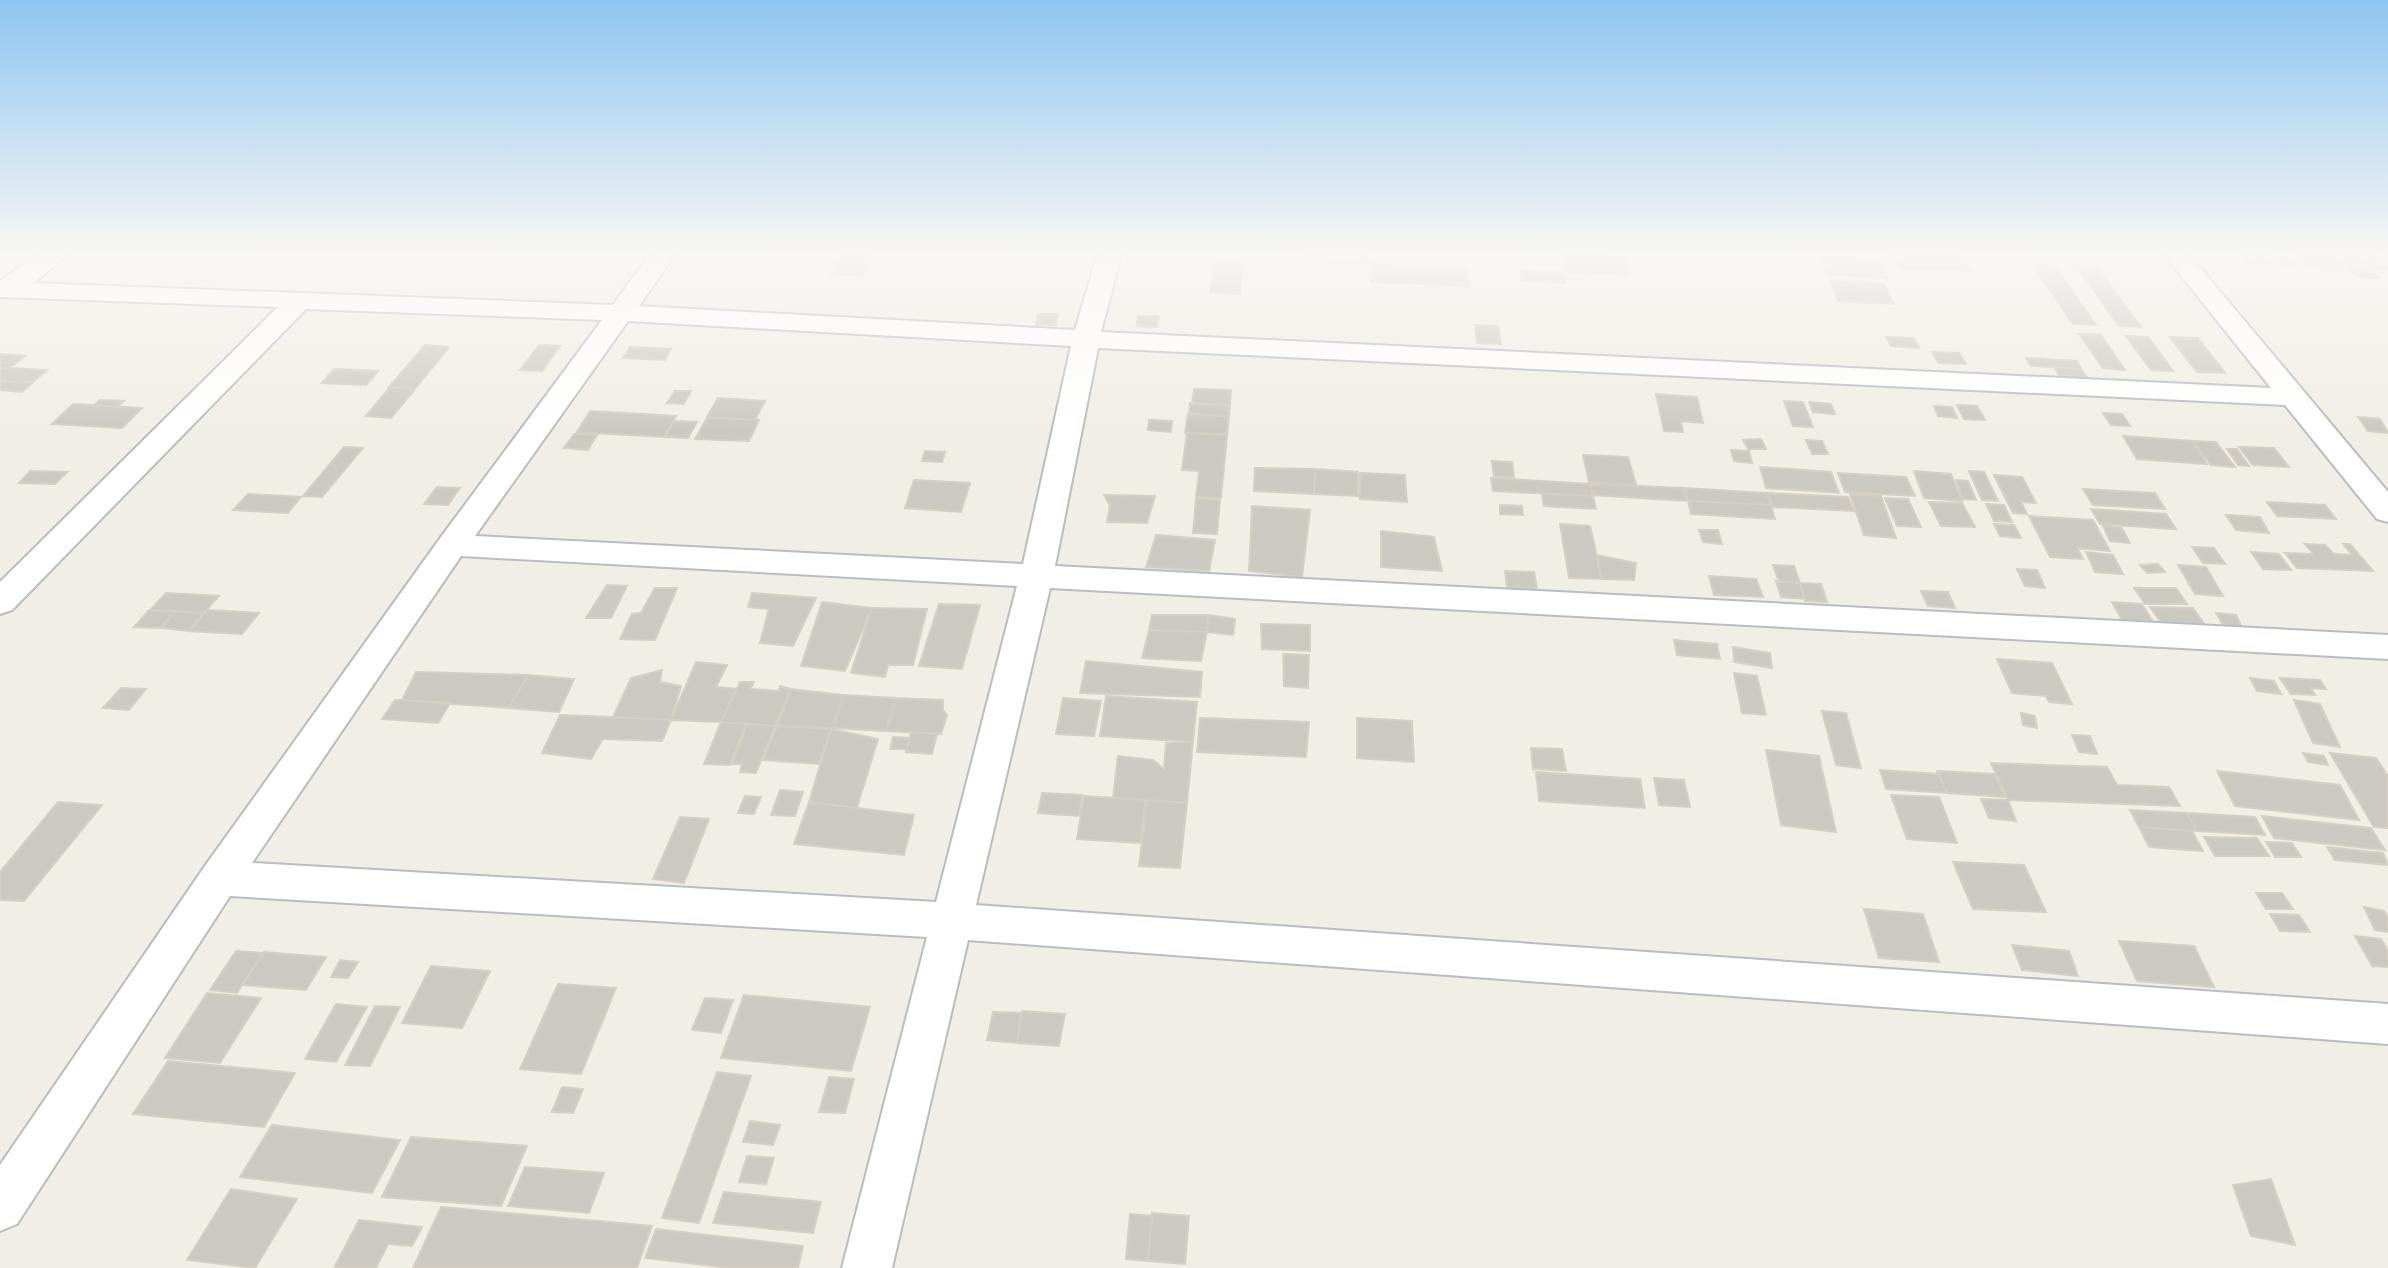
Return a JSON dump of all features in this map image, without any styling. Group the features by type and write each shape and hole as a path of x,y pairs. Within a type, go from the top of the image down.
{"street":[{"path":"0,602 289,311"},
{"path":"576,311 2291,397"},
{"path":"867,1268 1037,573 1094,311"},
{"path":"2222,311 2388,512"},
{"path":"0,1207 219,878 452,545 621,313"},
{"path":"452,545 1037,573 2388,647"},
{"path":"219,878 953,921 2388,1024"}],"building":[{"path":"2064,311 2086,311 2096,325 2073,324"},
{"path":"2108,311 2129,311 2141,327 2119,326"},
{"path":"1038,314 1058,314 1056,325 1036,325"},
{"path":"1138,316 1159,316 1157,327 1136,326"},
{"path":"1475,325 1498,326 1501,344 1477,343"},
{"path":"2079,334 2101,335 2125,370 2103,368"},
{"path":"2126,336 2148,337 2173,371 2151,370"},
{"path":"1886,337 1913,338 1919,348 1891,346"},
{"path":"2170,337 2198,338 2225,373 2197,372"},
{"path":"425,345 449,347 415,389 389,387"},
{"path":"539,345 560,346 542,371 520,370"},
{"path":"630,347 671,349 665,360 623,358"},
{"path":"1932,352 1959,353 1966,364 1939,363"},
{"path":"0,354 25,356 9,368 0,368"},
{"path":"2026,358 2077,361 2081,369 2031,366"},
{"path":"2054,367 2081,369 2087,377 2059,375"},
{"path":"0,368 47,370 33,382 0,381"},
{"path":"334,369 378,371 366,385 322,383"},
{"path":"0,381 33,382 22,392 0,390"},
{"path":"390,387 415,389 391,418 366,416"},
{"path":"1194,389 1231,390 1230,405 1192,404"},
{"path":"675,391 691,391 684,404 667,403"},
{"path":"1656,394 1697,397 1703,423 1681,421 1683,432 1664,431"},
{"path":"718,398 765,401 755,420 707,417"},
{"path":"100,400 124,401 117,407 94,405"},
{"path":"1784,401 1803,402 1813,427 1793,426"},
{"path":"1809,402 1831,404 1835,414 1813,412"},
{"path":"1190,403 1230,405 1229,416 1189,414"},
{"path":"73,404 142,408 122,428 52,424"},
{"path":"1957,405 1977,406 1985,420 1964,419"},
{"path":"1934,406 1952,407 1957,418 1938,416"},
{"path":"590,411 676,416 664,437 577,432"},
{"path":"2103,413 2122,414 2130,426 2111,425"},
{"path":"1188,414 1229,416 1227,434 1185,433"},
{"path":"2358,417 2380,419 2388,433 2368,431"},
{"path":"707,418 759,420 749,441 695,439"},
{"path":"1149,420 1172,421 1171,432 1148,430"},
{"path":"674,421 697,422 688,438 665,437"},
{"path":"1187,433 1227,435 1221,498 1196,497 1199,471 1182,470"},
{"path":"574,434 597,435 588,450 564,448"},
{"path":"2123,436 2192,441 2207,464 2137,459"},
{"path":"1761,439 1766,449 1748,449 1743,440"},
{"path":"1806,440 1822,441 1828,454 1812,454"},
{"path":"2193,441 2216,442 2235,467 2211,465"},
{"path":"344,447 363,448 322,497 303,496"},
{"path":"2239,447 2274,448 2289,467 2253,465"},
{"path":"2227,449 2237,449 2249,466 2238,465"},
{"path":"1731,450 1749,451 1752,463 1734,461"},
{"path":"925,451 945,452 942,462 922,461"},
{"path":"1583,455 1628,457 1636,485 1589,482"},
{"path":"1492,461 1512,462 1514,477 1494,477"},
{"path":"1760,467 1831,472 1839,493 1766,488"},
{"path":"1255,468 1315,469 1314,494 1254,491"},
{"path":"1315,469 1358,472 1358,496 1314,494"},
{"path":"30,471 67,472 55,484 19,483"},
{"path":"1914,471 1951,474 1962,501 1924,498"},
{"path":"1969,471 1984,472 1998,501 1982,500"},
{"path":"1360,473 1405,475 1407,502 1360,499"},
{"path":"1838,473 1906,477 1915,496 1845,492"},
{"path":"1994,475 2022,477 2036,503 2021,502 2027,514 2013,513"},
{"path":"1491,478 1591,484 1593,496 1493,491"},
{"path":"914,480 970,483 961,512 905,508"},
{"path":"1956,480 1968,481 1976,500 1963,499"},
{"path":"1591,484 1684,488 1687,501 1593,495"},
{"path":"437,487 460,488 448,505 424,504"},
{"path":"1684,488 1767,493 1772,505 1688,501"},
{"path":"2083,489 2155,493 2165,509 2093,505"},
{"path":"1767,493 1848,497 1854,511 1772,507"},
{"path":"248,494 301,497 288,513 233,510"},
{"path":"1542,494 1593,496 1596,509 1544,506"},
{"path":"1850,494 1881,496 1896,538 1864,535"},
{"path":"1104,495 1155,496 1147,523 1107,522 1110,506"},
{"path":"1196,498 1220,500 1217,534 1193,533"},
{"path":"1885,498 1908,499 1921,527 1897,526"},
{"path":"1688,501 1771,505 1775,519 1691,514"},
{"path":"1929,502 1962,503 1975,527 1941,526"},
{"path":"2267,502 2325,505 2336,519 2277,516"},
{"path":"1986,504 2004,505 2012,522 1994,521"},
{"path":"1500,505 1522,506 1523,515 1500,514"},
{"path":"1252,506 1310,510 1302,577 1249,571"},
{"path":"2091,509 2166,514 2176,529 2100,524"},
{"path":"2226,515 2260,517 2269,533 2236,530"},
{"path":"2029,516 2093,520 2110,551 2077,548 2083,559 2050,557"},
{"path":"1560,524 1590,526 1602,579 1569,578"},
{"path":"1994,524 2014,525 2021,538 2000,536"},
{"path":"2103,526 2122,528 2130,543 2110,541"},
{"path":"1699,530 1718,530 1722,544 1703,542"},
{"path":"1381,531 1434,537 1442,571 1381,567"},
{"path":"1156,535 1215,540 1209,571 1146,567"},
{"path":"2305,544 2325,545 2334,554 2352,555 2343,544 2350,544 2373,571 2297,568 2285,553 2313,554"},
{"path":"2192,547 2214,548 2225,564 2203,563"},
{"path":"2086,552 2113,555 2123,574 2095,572"},
{"path":"2251,552 2279,554 2291,570 2263,569"},
{"path":"1596,555 1636,563 1634,580 1602,579"},
{"path":"2158,564 2165,572 2147,573 2140,565"},
{"path":"1773,565 1794,566 1800,583 1779,582"},
{"path":"2178,565 2206,567 2223,596 2195,594"},
{"path":"2017,569 2037,570 2045,588 2025,586"},
{"path":"1505,571 1534,572 1537,589 1507,587"},
{"path":"1709,576 1756,579 1763,597 1714,595"},
{"path":"1776,581 1800,583 1805,599 1781,597"},
{"path":"1800,583 1821,584 1827,602 1805,601"},
{"path":"607,585 627,586 611,618 586,618"},
{"path":"655,588 677,588 655,640 620,639 632,614 641,613"},
{"path":"2134,588 2176,588 2187,604 2145,604"},
{"path":"1921,591 1948,592 1955,608 1928,606"},
{"path":"166,593 219,596 204,613 150,610"},
{"path":"752,593 816,598 793,646 760,643 769,609 748,607"},
{"path":"822,602 872,608 845,671 801,666"},
{"path":"2112,602 2142,604 2153,622 2122,620"},
{"path":"939,604 980,605 962,669 919,666"},
{"path":"2150,607 2193,608 2205,625 2162,624"},
{"path":"872,608 927,609 913,665 888,665 885,677 851,673"},
{"path":"149,610 175,611 161,628 134,627"},
{"path":"207,610 259,613 242,634 189,631"},
{"path":"175,611 204,613 189,631 161,628"},
{"path":"2216,613 2236,615 2242,628 2223,625"},
{"path":"1152,615 1209,615 1207,632 1149,630"},
{"path":"1209,615 1235,619 1233,635 1207,632"},
{"path":"1261,624 1310,625 1310,651 1262,649"},
{"path":"1149,630 1207,632 1201,661 1142,658"},
{"path":"1674,640 1717,644 1720,659 1677,655"},
{"path":"1733,647 1770,653 1772,668 1734,662"},
{"path":"1283,654 1309,655 1308,688 1284,686"},
{"path":"1997,659 2052,663 2072,704 2049,702 2046,696 2012,693"},
{"path":"1086,661 1202,672 1200,697 1080,693"},
{"path":"696,662 727,665 716,687 737,689 721,722 671,720"},
{"path":"662,670 660,682 681,686 671,720 613,717 631,678"},
{"path":"416,672 528,675 509,708 402,700"},
{"path":"1734,673 1757,676 1766,715 1742,713"},
{"path":"528,675 574,679 559,712 509,708"},
{"path":"2250,678 2274,681 2281,694 2257,691"},
{"path":"2280,678 2320,680 2326,689 2311,688 2315,695 2291,694"},
{"path":"740,682 754,682 750,689 779,691 780,686 791,689 775,726 721,722"},
{"path":"121,688 146,689 129,710 103,708"},
{"path":"791,689 843,695 833,728 777,726"},
{"path":"843,695 896,698 886,731 833,728"},
{"path":"1106,696 1197,702 1193,742 1100,736"},
{"path":"896,698 943,700 943,710 947,715 941,734 886,731"},
{"path":"1063,698 1101,701 1094,736 1056,734"},
{"path":"395,700 450,703 438,723 382,719"},
{"path":"2294,700 2320,704 2340,747 2313,743"},
{"path":"1822,711 1846,713 1861,768 1836,765"},
{"path":"2021,713 2035,716 2037,728 2023,725"},
{"path":"560,715 671,720 662,741 603,739 591,759 542,753"},
{"path":"1200,718 1309,722 1306,757 1197,752"},
{"path":"1357,718 1412,721 1414,762 1357,758"},
{"path":"721,722 746,724 730,765 704,764"},
{"path":"747,724 775,726 756,773 740,772 742,764 732,764"},
{"path":"777,726 831,729 819,764 763,760"},
{"path":"831,729 878,739 857,808 809,802"},
{"path":"911,732 937,734 932,754 906,752"},
{"path":"2072,735 2090,736 2097,754 2079,752"},
{"path":"893,737 910,738 907,749 890,749"},
{"path":"1193,742 1187,803 1113,798 1118,756 1153,760 1164,769 1166,743"},
{"path":"1531,748 1562,749 1566,771 1533,769"},
{"path":"1766,750 1819,756 1836,832 1781,825"},
{"path":"2303,753 2324,756 2328,765 2308,762"},
{"path":"2330,753 2376,758 2388,776 2388,828 2374,827"},
{"path":"1991,763 2107,767 2117,785 2169,787 2180,806 2008,800"},
{"path":"1880,770 1939,774 1947,793 1886,789"},
{"path":"1937,771 1995,774 2005,797 1947,793"},
{"path":"2217,771 2340,785 2359,820 2235,806"},
{"path":"1536,772 1640,779 1645,808 1539,801"},
{"path":"1654,778 1684,780 1690,807 1659,805"},
{"path":"780,790 803,792 795,816 771,815"},
{"path":"1042,793 1082,795 1079,816 1038,813"},
{"path":"1891,795 1939,797 1957,843 1907,839"},
{"path":"745,796 761,797 754,814 738,813"},
{"path":"1084,796 1146,800 1140,843 1077,839"},
{"path":"1981,799 2008,800 2016,821 1989,818"},
{"path":"1147,800 1187,803 1180,868 1139,866"},
{"path":"58,802 102,805 24,901 0,900 0,872"},
{"path":"809,802 914,815 904,855 794,844"},
{"path":"2130,810 2187,813 2197,831 2139,827"},
{"path":"2187,813 2255,817 2265,835 2197,831"},
{"path":"2262,816 2371,828 2385,850 2274,838"},
{"path":"680,817 709,819 684,883 653,879"},
{"path":"2139,827 2192,831 2203,851 2149,847"},
{"path":"2204,837 2257,838 2269,856 2215,856"},
{"path":"2266,842 2292,843 2301,857 2275,857"},
{"path":"2327,847 2383,853 2388,865 2335,860"},
{"path":"1953,862 2024,865 2046,912 1973,909"},
{"path":"2256,893 2282,893 2293,909 2266,909"},
{"path":"2364,907 2384,911 2388,918 2388,932 2375,930"},
{"path":"1864,909 1923,914 1939,962 1879,958"},
{"path":"2270,914 2299,915 2310,932 2280,931"},
{"path":"2355,936 2381,939 2388,950 2388,967 2372,966"},
{"path":"2119,941 2194,946 2214,987 2137,981"},
{"path":"2012,945 2069,951 2078,976 2022,970"},
{"path":"236,951 263,953 237,993 210,990"},
{"path":"264,952 326,957 306,990 243,985"},
{"path":"340,960 358,962 348,978 331,977"},
{"path":"431,966 490,971 462,1028 402,1023"},
{"path":"558,984 616,988 581,1074 520,1069"},
{"path":"207,993 261,998 220,1063 165,1058"},
{"path":"744,995 870,1007 851,1071 721,1058"},
{"path":"705,998 733,1000 721,1033 692,1030"},
{"path":"336,1004 367,1007 336,1062 305,1059"},
{"path":"375,1006 400,1007 370,1066 345,1065"},
{"path":"1022,1011 1065,1014 1059,1046 1017,1043"},
{"path":"993,1012 1022,1013 1017,1043 987,1040"},
{"path":"168,1061 295,1073 264,1127 133,1114"},
{"path":"717,1072 751,1076 699,1223 662,1218"},
{"path":"829,1077 854,1079 845,1113 819,1112"},
{"path":"562,1087 583,1089 573,1113 552,1112"},
{"path":"750,1121 780,1125 773,1145 743,1142"},
{"path":"272,1125 400,1140 372,1193 240,1177"},
{"path":"411,1137 527,1146 501,1206 382,1197"},
{"path":"747,1156 774,1158 766,1184 739,1182"},
{"path":"525,1167 604,1173 589,1213 508,1206"},
{"path":"2271,1179 2295,1245 2251,1236 2233,1185"},
{"path":"231,1189 297,1199 255,1268 187,1260"},
{"path":"724,1192 821,1202 813,1233 713,1223"},
{"path":"441,1207 652,1226 637,1268 413,1268"},
{"path":"1152,1213 1189,1216 1185,1264 1148,1261"},
{"path":"1130,1214 1152,1216 1148,1261 1126,1259"},
{"path":"359,1220 422,1227 412,1246 388,1244 376,1268 334,1268"},
{"path":"656,1229 803,1246 798,1268 729,1268 645,1258"}]}
